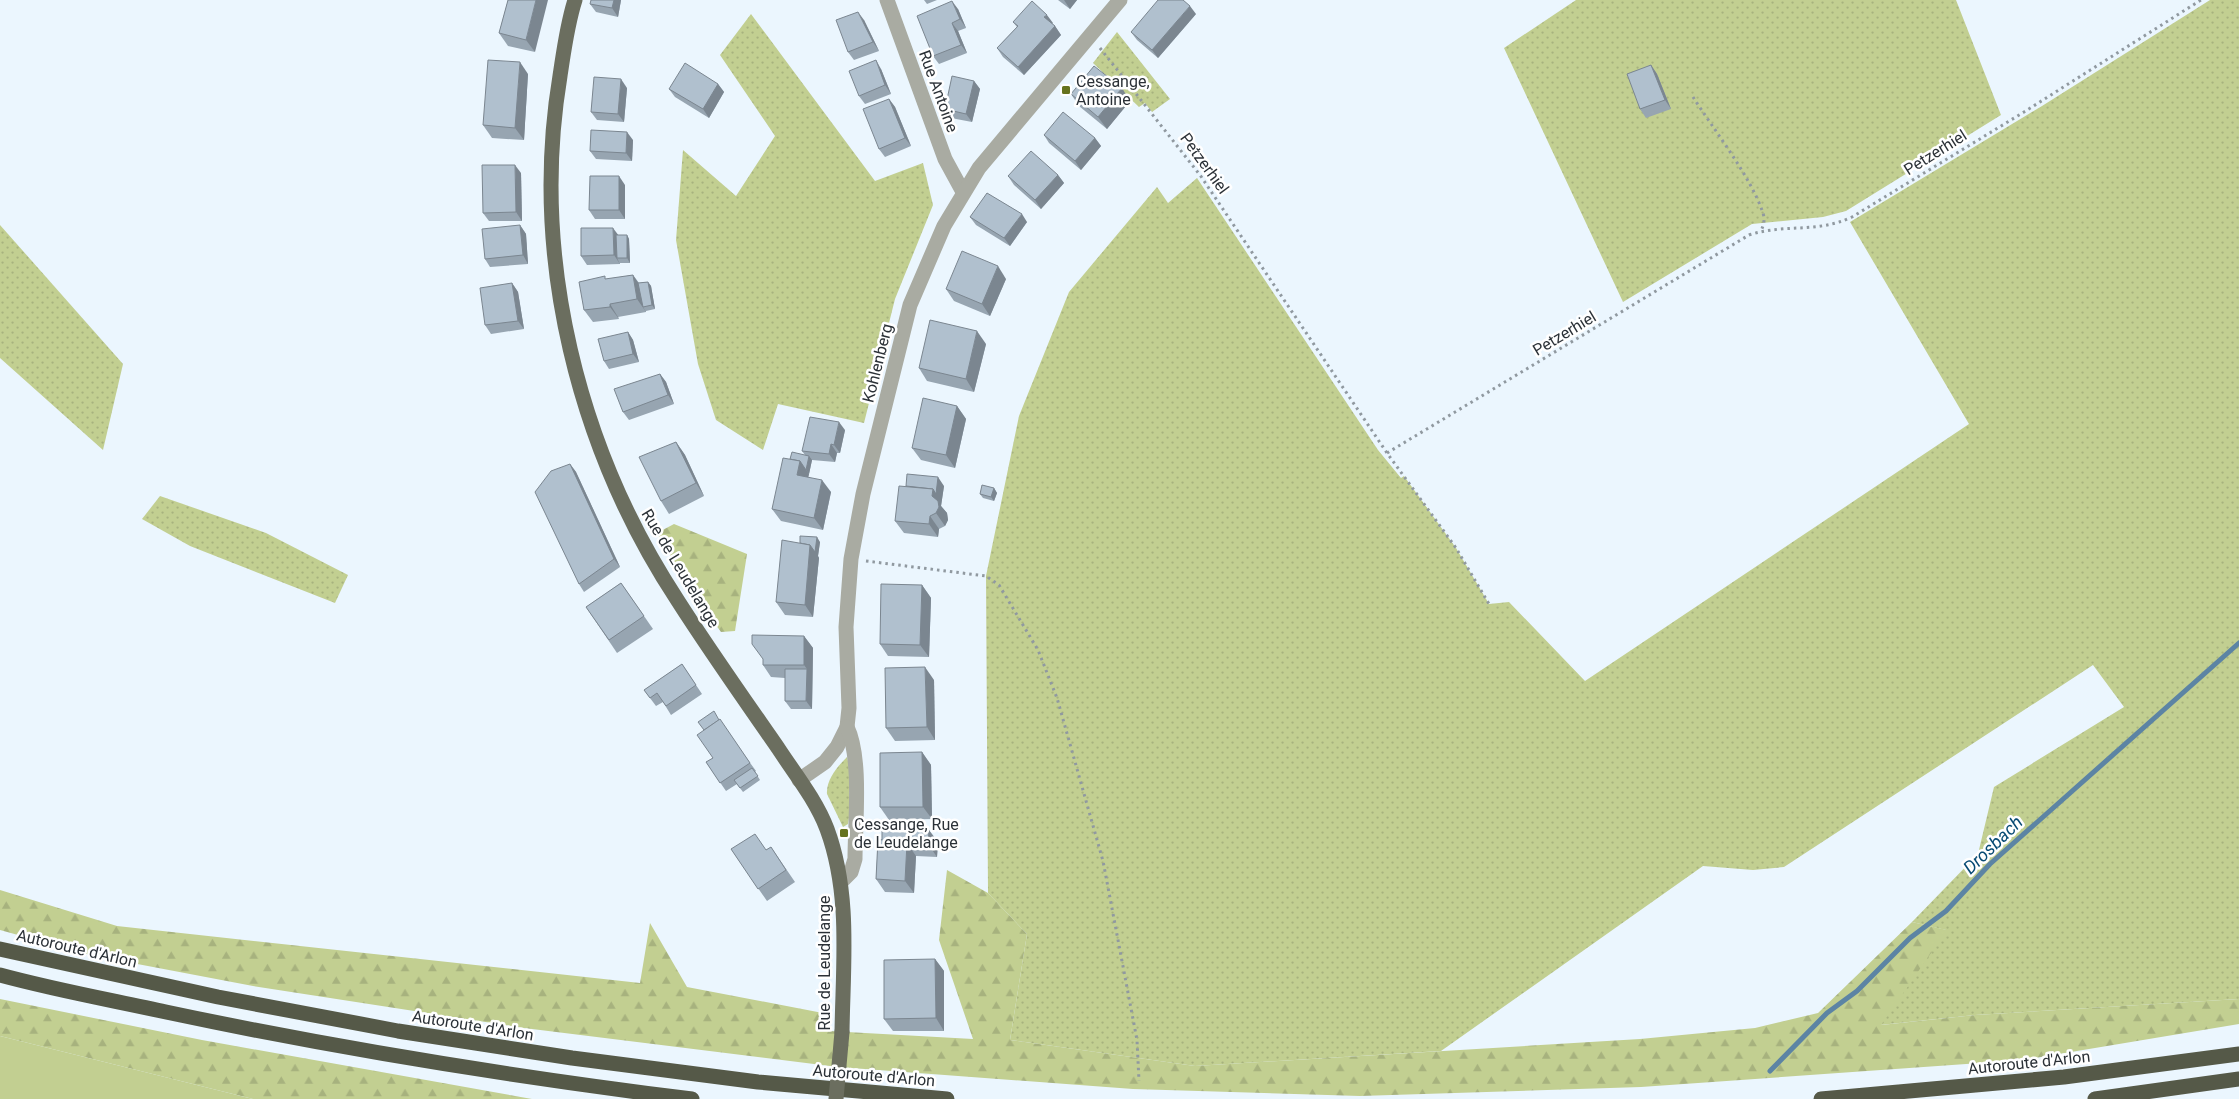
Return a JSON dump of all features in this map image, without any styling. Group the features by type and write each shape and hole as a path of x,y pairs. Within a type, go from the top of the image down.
{"highway":[{"name":"Autoroute d'Arlon","path":"0,949 209,995 398,1031 572,1058 758,1082 947,1099"},
{"path":"0,976 388,1056 567,1083 692,1099"},
{"name":"Autoroute d'Arlon","path":"1821,1099 2064,1077 2239,1054"},
{"path":"2095,1099 2239,1079"}],"main road":[{"name":"Rue de Leudelange","path":"575,0 569,19 555,106 551,180 555,256 568,343 584,400 613,483 657,568 799,780 826,827 842,881 844,905 842,1032 836,1099"}],"street":[{"name":"Rue Antoine","path":"887,0 945,159 963,192"},
{"name":"Kohlenberg","path":"799,780 825,762 838,747 847,727 849,708 846,627 851,559 863,494 910,305 944,226 979,168 1120,0"},
{"path":"842,881 850,872 855,859 855,755 852,738 847,727"}],"path":[{"name":"Petzerhiel","path":"1088,38 1105,51 1200,176 1387,454 1749,235 1760,231 1822,228 1852,217 2024,112 2201,0"},
{"path":"1693,97 1751,188 1763,213 1764,223 1760,231"},
{"path":"1387,454 1456,548 1489,604"},
{"path":"851,559 986,576 1000,585 1038,650 1057,698 1103,861 1138,1040 1139,1081"}],"green space":[{"path":"1576,0 1956,0 2001,115 1846,211 1823,217 1752,224 1623,302 1504,48"},
{"path":"2210,0 2239,0 2239,999 1975,1015 1880,1025 1946,930 1912,922 1978,854 1994,787 2124,707 2093,665 1784,867 1753,870 1703,866 1441,1051 1195,1066 1010,1040 1027,934 988,893 986,576 1019,416 1069,292 1157,187 1168,203 1197,178 1378,450 1401,478 1404,476 1456,548 1489,604 1509,602 1585,681 1969,424 1850,222 2042,106"},
{"path":"751,14 875,181 923,163 933,205 895,299 864,423 778,404 763,450 716,420 698,364 676,240 683,150 736,196 775,136 720,55"},
{"path":"1117,32 1170,99 1152,112 1145,103 1139,107 1093,63"},
{"path":"0,225 123,364 103,450 0,358"},
{"path":"160,496 266,533 348,575 335,603 190,546 142,519"},
{"path":"674,524 747,554 735,631 721,632 692,592 657,533"},
{"path":"847,757 849,765 849,818 848,824 843,827 827,794 827,789 833,774"},
{"path":"947,870 988,893 1027,934 1010,1040 1195,1066 1640,1039 1755,1028 1818,1013 1912,922 1947,930 1881,1025 1975,1015 2239,999 2239,1024 2023,1060 1641,1087 1360,1096 1133,1089 838,1067 524,1028 253,986 90,955 0,930 0,890 117,926 640,983 650,923 687,987 828,1014 829,1031 973,1039 939,940"},
{"path":"0,999 202,1040 532,1099 253,1099 0,1036"},
{"path":"0,1036 253,1099 0,1099"}],"building":[{"path":"508,0 536,0 526,40 499,33"},
{"path":"591,0 614,0 612,8 590,4"},
{"path":"1158,0 1183,0 1190,6 1152,50 1131,32"},
{"path":"952,1 960,19 952,23 961,45 933,56 917,16"},
{"path":"1032,1 1047,15 1044,17 1055,26 1018,67 997,48 1018,26 1013,22"},
{"path":"858,12 873,42 848,52 836,20"},
{"path":"488,60 520,62 515,128 483,125"},
{"path":"876,60 885,85 859,96 849,71"},
{"path":"685,63 718,84 703,109 669,89"},
{"path":"1651,65 1665,100 1640,109 1627,74"},
{"path":"1094,66 1122,88 1098,117 1071,94"},
{"path":"952,76 974,81 966,114 945,109"},
{"path":"594,77 621,79 618,114 591,112"},
{"path":"889,99 905,138 879,149 863,109"},
{"path":"1063,112 1095,138 1075,161 1044,135"},
{"path":"591,130 627,132 626,153 590,151"},
{"path":"1031,151 1058,175 1035,200 1008,176"},
{"path":"482,165 515,165 516,212 483,213"},
{"path":"590,176 619,176 619,210 589,210"},
{"path":"987,193 1022,214 1004,238 970,217"},
{"path":"520,225 523,255 485,259 482,229"},
{"path":"581,228 613,228 614,255 581,256"},
{"path":"616,235 627,235 627,258 617,258"},
{"path":"962,251 998,266 982,304 946,289"},
{"path":"633,275 637,299 610,304 610,307 584,310 579,282 605,276 605,279"},
{"path":"648,282 652,305 643,307 638,283"},
{"path":"512,283 518,321 485,325 480,288"},
{"path":"930,320 977,331 966,379 919,368"},
{"path":"628,332 633,354 604,361 598,339"},
{"path":"660,374 668,395 623,412 614,389"},
{"path":"923,398 957,406 946,455 912,448"},
{"path":"810,417 839,422 834,445 831,444 829,454 802,451"},
{"path":"676,442 696,483 661,501 639,457"},
{"path":"792,452 809,456 806,470 800,461 790,459"},
{"path":"783,458 800,461 797,475 822,480 814,518 772,509"},
{"path":"570,464 614,559 579,584 535,492 551,471"},
{"path":"907,474 938,477 936,494 933,489 906,486"},
{"path":"982,485 994,488 991,497 980,494"},
{"path":"899,486 933,489 932,496 938,501 939,507 936,513 930,516 929,524 895,521"},
{"path":"800,536 817,537 815,552 810,545 800,543"},
{"path":"782,540 810,545 805,605 776,602"},
{"path":"621,583 644,616 609,640 586,607"},
{"path":"881,584 922,585 920,645 880,644"},
{"path":"752,635 804,636 804,665 763,665 763,659 752,644"},
{"path":"682,664 696,685 666,706 657,693 650,698 644,690"},
{"path":"925,667 927,727 886,728 885,668"},
{"path":"785,669 807,669 806,701 785,701"},
{"path":"714,711 719,720 704,730 698,722"},
{"path":"720,719 750,763 720,783 706,762 713,758 697,735"},
{"path":"922,752 923,807 880,807 880,753"},
{"path":"752,768 758,776 740,788 734,780"},
{"path":"882,827 929,830 928,844 907,843 905,881 876,879 878,839 882,840"},
{"path":"755,834 766,850 771,847 786,870 758,889 731,849"},
{"path":"935,959 936,1018 884,1019 884,960"}],"waterway":[{"name":"Drosbach","path":"1770,1071 1827,1013 1857,991 1910,938 1946,911 1990,864 2239,643"}],"place":[{"name":"Cessange, Antoine","path":"1066,90"},
{"name":"Cessange, Rue de Leudelange","path":"844,833"}]}
